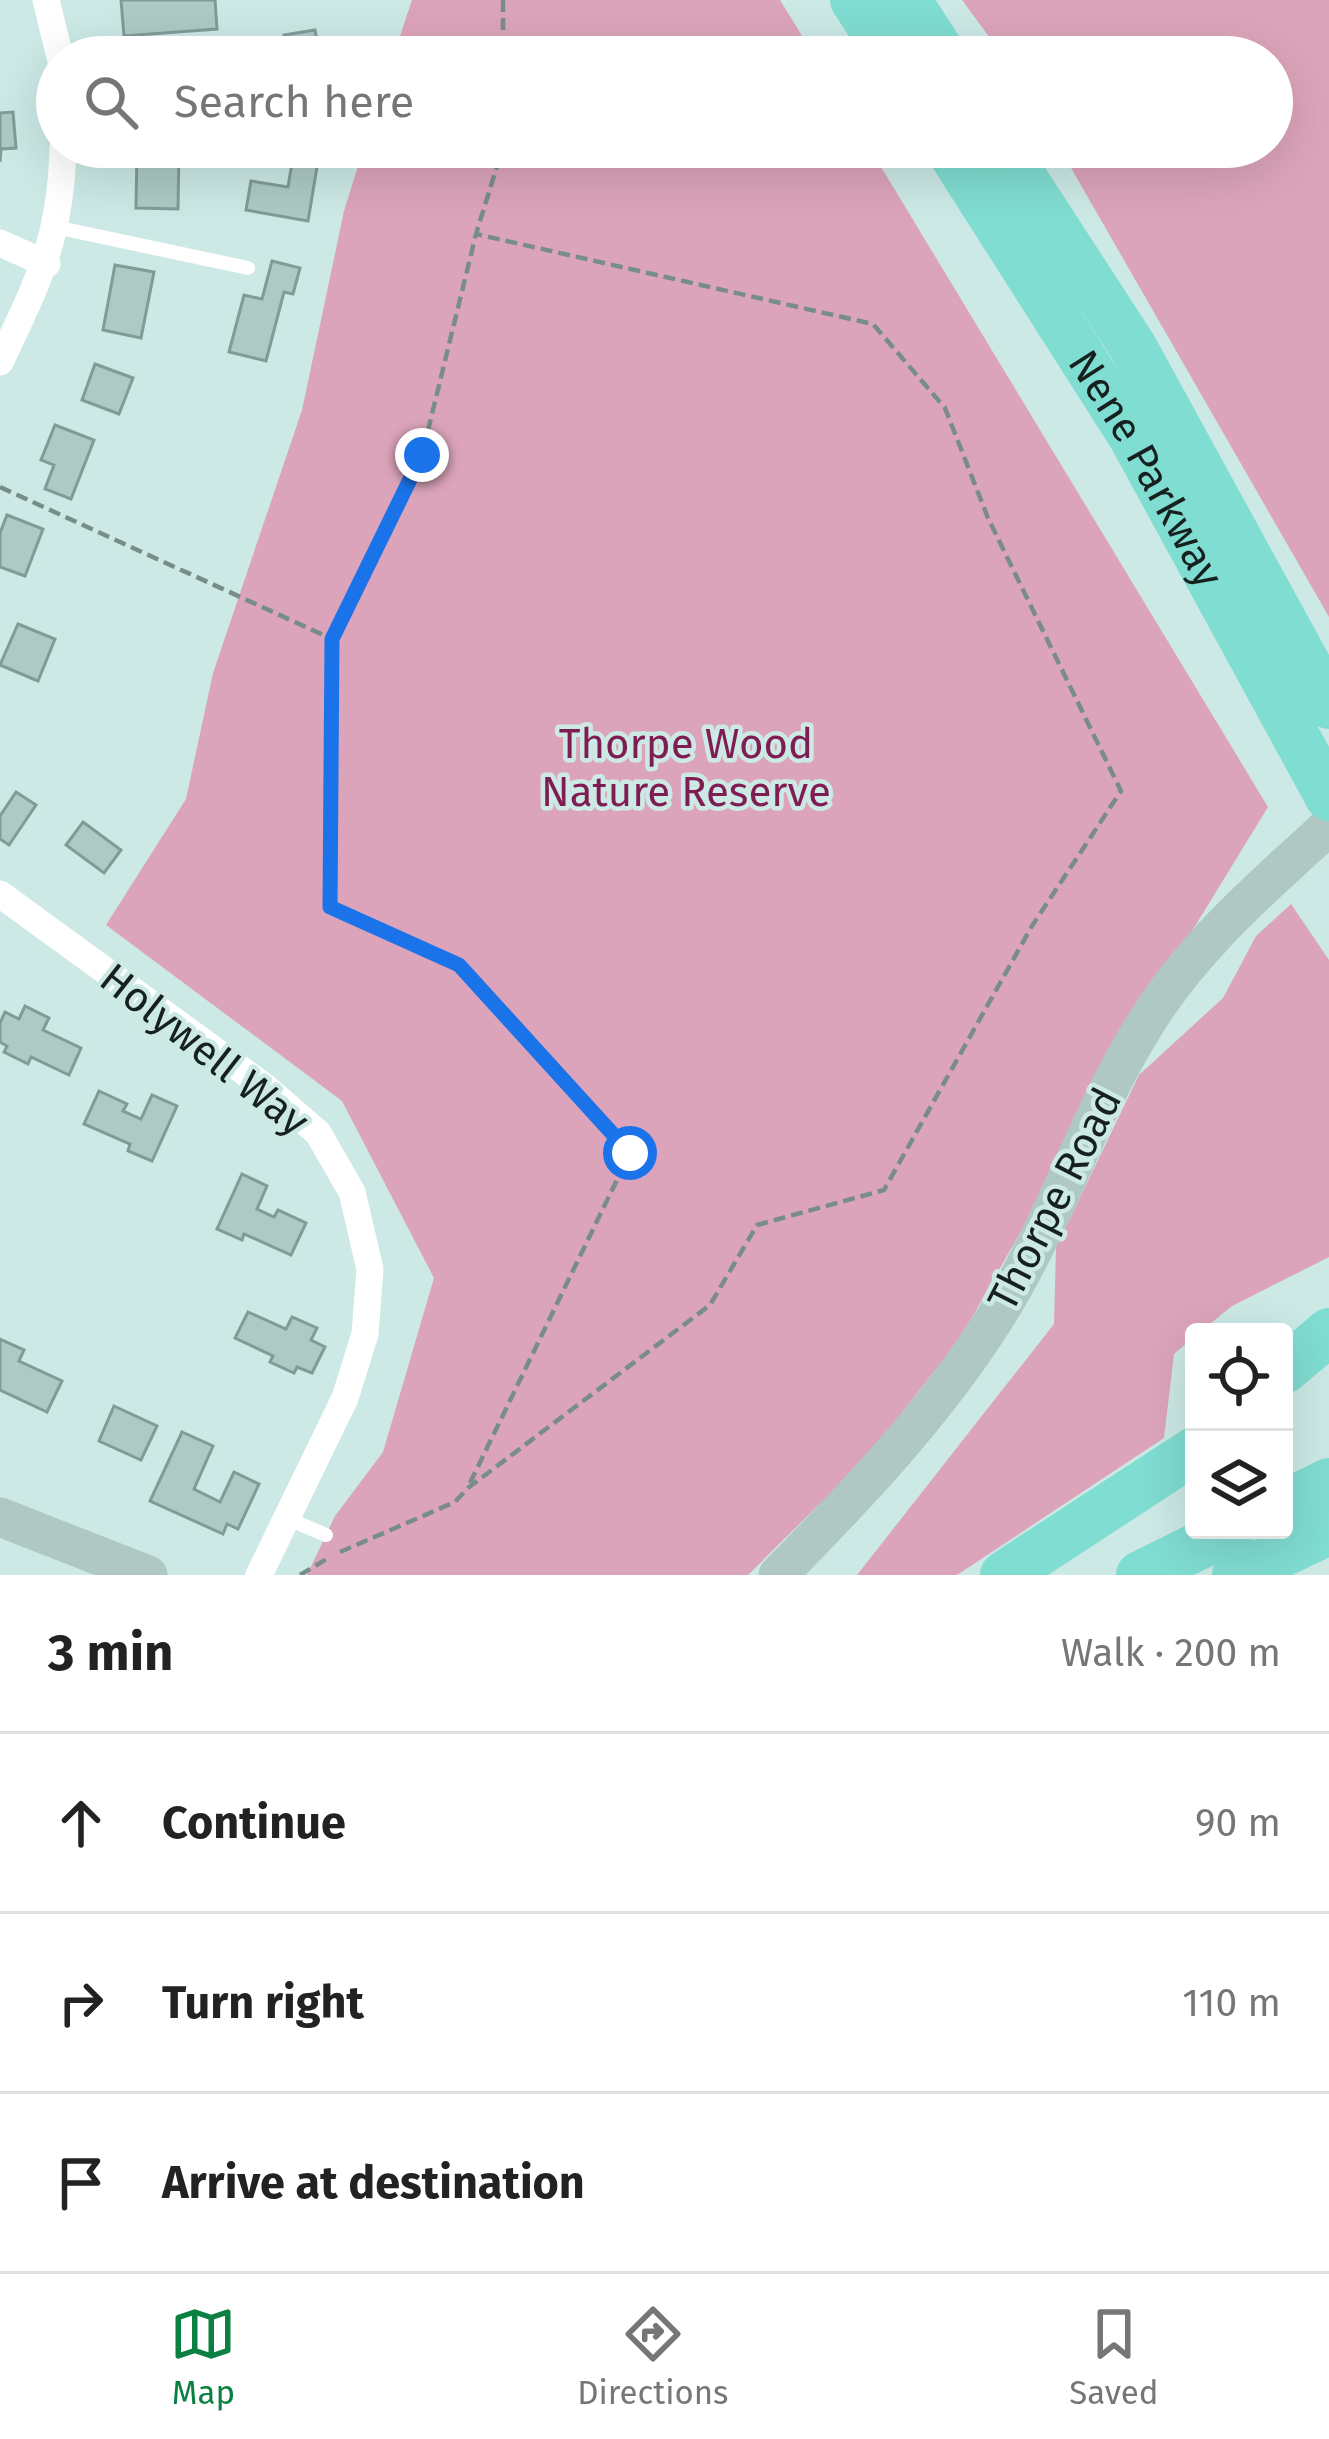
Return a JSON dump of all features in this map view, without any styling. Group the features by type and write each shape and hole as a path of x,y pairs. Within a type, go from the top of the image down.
{"highway":[{"path":"854,0 877,36"},
{"path":"908,0 931,36"},
{"name":"Nene Parkway","path":"961,168 1132,436 1329,797"},
{"name":"Nene Parkway","path":"1017,168 1133,347 1329,705"},
{"path":"1293,1362 1329,1332"},
{"path":"1293,1388 1329,1365"},
{"path":"1073,1528 1185,1445"},
{"path":"1004,1575 1185,1457"},
{"path":"1236,1575 1316,1500"},
{"path":"1140,1575 1213,1539"}],"street":[{"path":"46,0 55,36"},
{"path":"0,362 47,264 63,168"},
{"path":"0,243 47,264"},
{"name":"Thorpe Road","path":"778,1575 873,1480 993,1322 1043,1238 1106,1093 1184,968 1223,923 1329,826"},
{"name":"Holywell Way","path":"0,894 265,1087 318,1133 352,1192 370,1268 365,1334 345,1398 259,1575"},
{"path":"0,1516 148,1575"}],"lane":[{"path":"55,227 248,268"},
{"path":"286,1518 326,1535"}],"path":[{"path":"503,0 503,36"},
{"path":"468,1488 630,1153 459,965 330,907 332,639 422,455 497,168"},
{"path":"300,1575 455,1502 710,1305 757,1225 884,1190 1032,926 1121,791 988,518 945,409 873,324 476,235"},
{"path":"0,487 332,639"}],"green space":[{"path":"412,0 780,0 802,36 400,36"},
{"path":"962,0 1329,0 1329,617 1071,168 1293,168 1293,36 989,36"},
{"name":"Thorpe Wood Nature Reserve","path":"357,168 882,168 1268,807 1178,954 961,1337 869,1455 748,1575 307,1575 335,1516 383,1452 434,1278 342,1101 106,925 186,799 213,673 302,410"},
{"path":"1291,904 1329,960 1329,1257 1232,1306 1211,1323 1185,1323 1185,1345 1174,1354 1164,1438 957,1575 857,1575 1054,1324 1056,1247 1139,1075 1223,998 1256,936"}],"building":[{"path":"121,0 215,0 217,29 124,36"},
{"path":"315,30 316,36 284,36"},
{"path":"13,112 16,148 1,149 0,162 0,113"},
{"path":"137,168 179,168 178,209 136,208"},
{"path":"291,168 317,168 308,221 246,210 251,181 288,187"},
{"path":"272,261 300,268 293,294 284,292 266,361 229,352 244,295 262,299"},
{"path":"115,265 154,272 141,338 103,330"},
{"path":"95,364 133,378 119,414 82,400"},
{"path":"55,425 94,440 71,499 45,489 54,465 41,460"},
{"path":"7,515 43,529 25,576 0,567 0,533"},
{"path":"18,624 55,639 38,681 0,665"},
{"path":"16,792 36,805 9,845 0,839 0,816"},
{"path":"83,822 121,850 104,873 66,845"},
{"path":"25,1006 49,1018 43,1030 81,1048 69,1075 31,1057 28,1064 4,1052 7,1046 0,1042 0,1023 5,1012 19,1019"},
{"path":"99,1091 127,1104 123,1111 141,1119 152,1095 177,1106 152,1161 128,1151 130,1144 84,1124"},
{"path":"242,1174 267,1186 257,1209 274,1217 278,1210 306,1223 291,1255 244,1234 242,1240 217,1229"},
{"path":"248,1312 286,1329 292,1317 317,1328 311,1340 325,1347 312,1373 297,1367 294,1373 270,1362 273,1356 235,1338"},
{"path":"0,1339 24,1350 19,1361 62,1381 47,1412 0,1390"},
{"path":"114,1406 157,1426 141,1460 99,1441"},
{"path":"182,1432 213,1446 194,1489 220,1502 234,1472 259,1484 238,1529 227,1524 223,1534 150,1501"}],"route":[{"path":"422,455 332,639 330,907 459,965 630,1153"}]}
